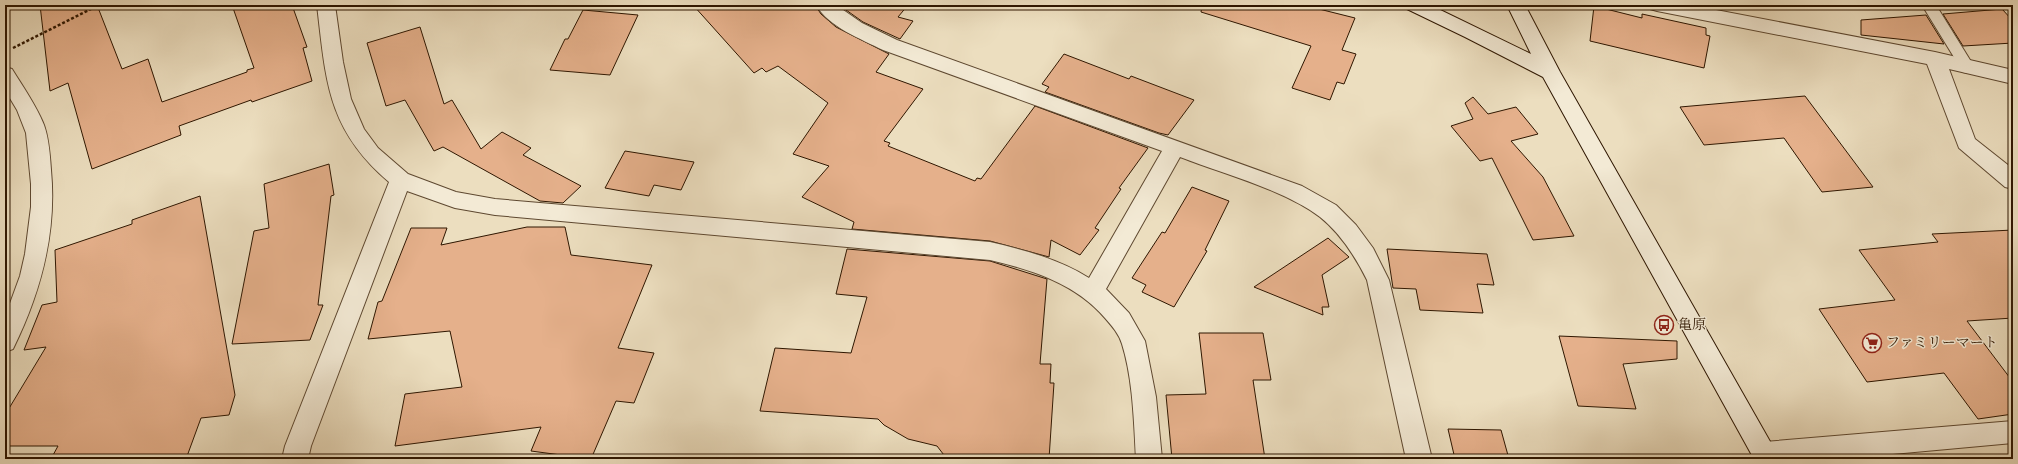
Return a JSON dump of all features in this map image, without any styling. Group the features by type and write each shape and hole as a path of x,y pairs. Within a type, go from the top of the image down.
{"street":[{"path":"326,5 340,100 350,125 367,150 400,180 455,200 495,207 990,251 1024,258 1048,267 1093,291 1118,316 1132,340 1143,384 1149,459"},
{"path":"825,5 859,32 1305,196 1339,221 1358,242 1368,258 1378,280 1419,459"},
{"path":"1414,5 1472,32 1550,72"},
{"path":"1516,5 1550,72 1765,457 2013,432"},
{"path":"1657,5 1935,59 1968,68 2013,77"},
{"path":"1935,59 1966,143 2013,181"},
{"path":"5,74 25,105 36,133 43,185 42,220 35,266 16,321 5,342"},
{"path":"1093,291 1175,147"},
{"path":"295,459 298,446 400,180"}],"lane":[{"path":"1929,5 1968,68"}],"path":[{"path":"12,48 99,5"}],"building":[{"path":"40,5 97,5 122,69 148,59 162,102 247,72 247,70 254,68 232,5 292,5 307,47 303,48 312,81 252,102 251,100 179,126 181,135 92,169 68,83 50,91"},
{"path":"693,5 815,5 821,14 836,27 889,54 876,72 923,89 884,141 890,143 888,146 975,181 977,178 981,179 1035,106 1148,148 1119,188 1121,189 1095,228 1099,230 1080,255 1051,240 1049,257 990,241 852,229 854,222 802,197 829,166 793,154 828,103 778,66 766,72 762,68 754,73"},
{"path":"839,5 908,5 898,17 913,21 900,39 863,22"},
{"path":"1202,5 1303,5 1355,18 1342,50 1356,54 1344,84 1337,82 1330,100 1292,88 1311,46 1201,12"},
{"path":"1594,6 1642,18 1642,14 1706,28 1706,35 1710,36 1704,68 1590,41"},
{"path":"2002,9 2013,21 2013,43 1963,46 1943,14"},
{"path":"583,10 638,15 610,75 550,70 565,39 568,39"},
{"path":"1926,15 1944,44 1861,35 1861,20"},
{"path":"420,27 444,104 452,100 481,149 502,132 531,148 523,155 581,186 563,203 540,201 443,147 434,151 405,100 386,106 367,43"},
{"path":"1064,54 1129,79 1131,76 1194,100 1168,135 1159,133 1045,92 1049,87 1042,84"},
{"path":"1805,96 1873,187 1822,192 1784,138 1704,145 1680,107"},
{"path":"1473,97 1488,114 1516,107 1538,134 1511,141 1543,177 1574,236 1533,240 1492,158 1480,161 1451,126 1473,119 1465,103"},
{"path":"625,151 694,162 681,190 654,185 649,196 605,188"},
{"path":"329,164 334,195 331,196 318,305 323,305 310,340 232,344 254,231 269,228 264,184"},
{"path":"1192,187 1229,201 1205,250 1207,251 1174,307 1142,292 1146,285 1132,278 1162,232 1165,233"},
{"path":"200,196 235,395 229,415 201,418 186,459 52,457 58,446 5,446 5,415 46,347 24,350 42,305 57,302 55,250 132,224 132,220"},
{"path":"527,227 565,227 571,255 652,265 618,348 654,353 634,403 616,401 591,459 531,451 541,427 395,446 405,394 462,387 450,331 368,339 378,302 382,301 411,228 447,228 441,245"},
{"path":"2013,230 2013,318 1967,321 2013,382 2013,414 1978,419 1944,373 1867,382 1819,309 1895,300 1859,250 1938,242 1932,234"},
{"path":"1328,238 1349,257 1322,275 1329,307 1322,307 1323,315 1254,287"},
{"path":"847,249 990,261 1047,279 1040,364 1051,364 1050,383 1054,383 1049,459 947,459 937,446 908,439 884,425 878,419 760,411 775,348 851,353 867,297 836,294"},
{"path":"1387,249 1487,254 1494,285 1477,284 1483,313 1420,310 1416,289 1393,288"},
{"path":"1199,333 1263,333 1271,380 1253,380 1265,459 1172,459 1166,395 1206,394"},
{"path":"1559,336 1677,341 1677,359 1623,364 1636,409 1578,406"},
{"path":"1448,429 1501,430 1509,459 1455,459"}],"place":[{"name":"亀原","path":"1664,325"},
{"name":"ファミリーマート","path":"1872,343"}]}
